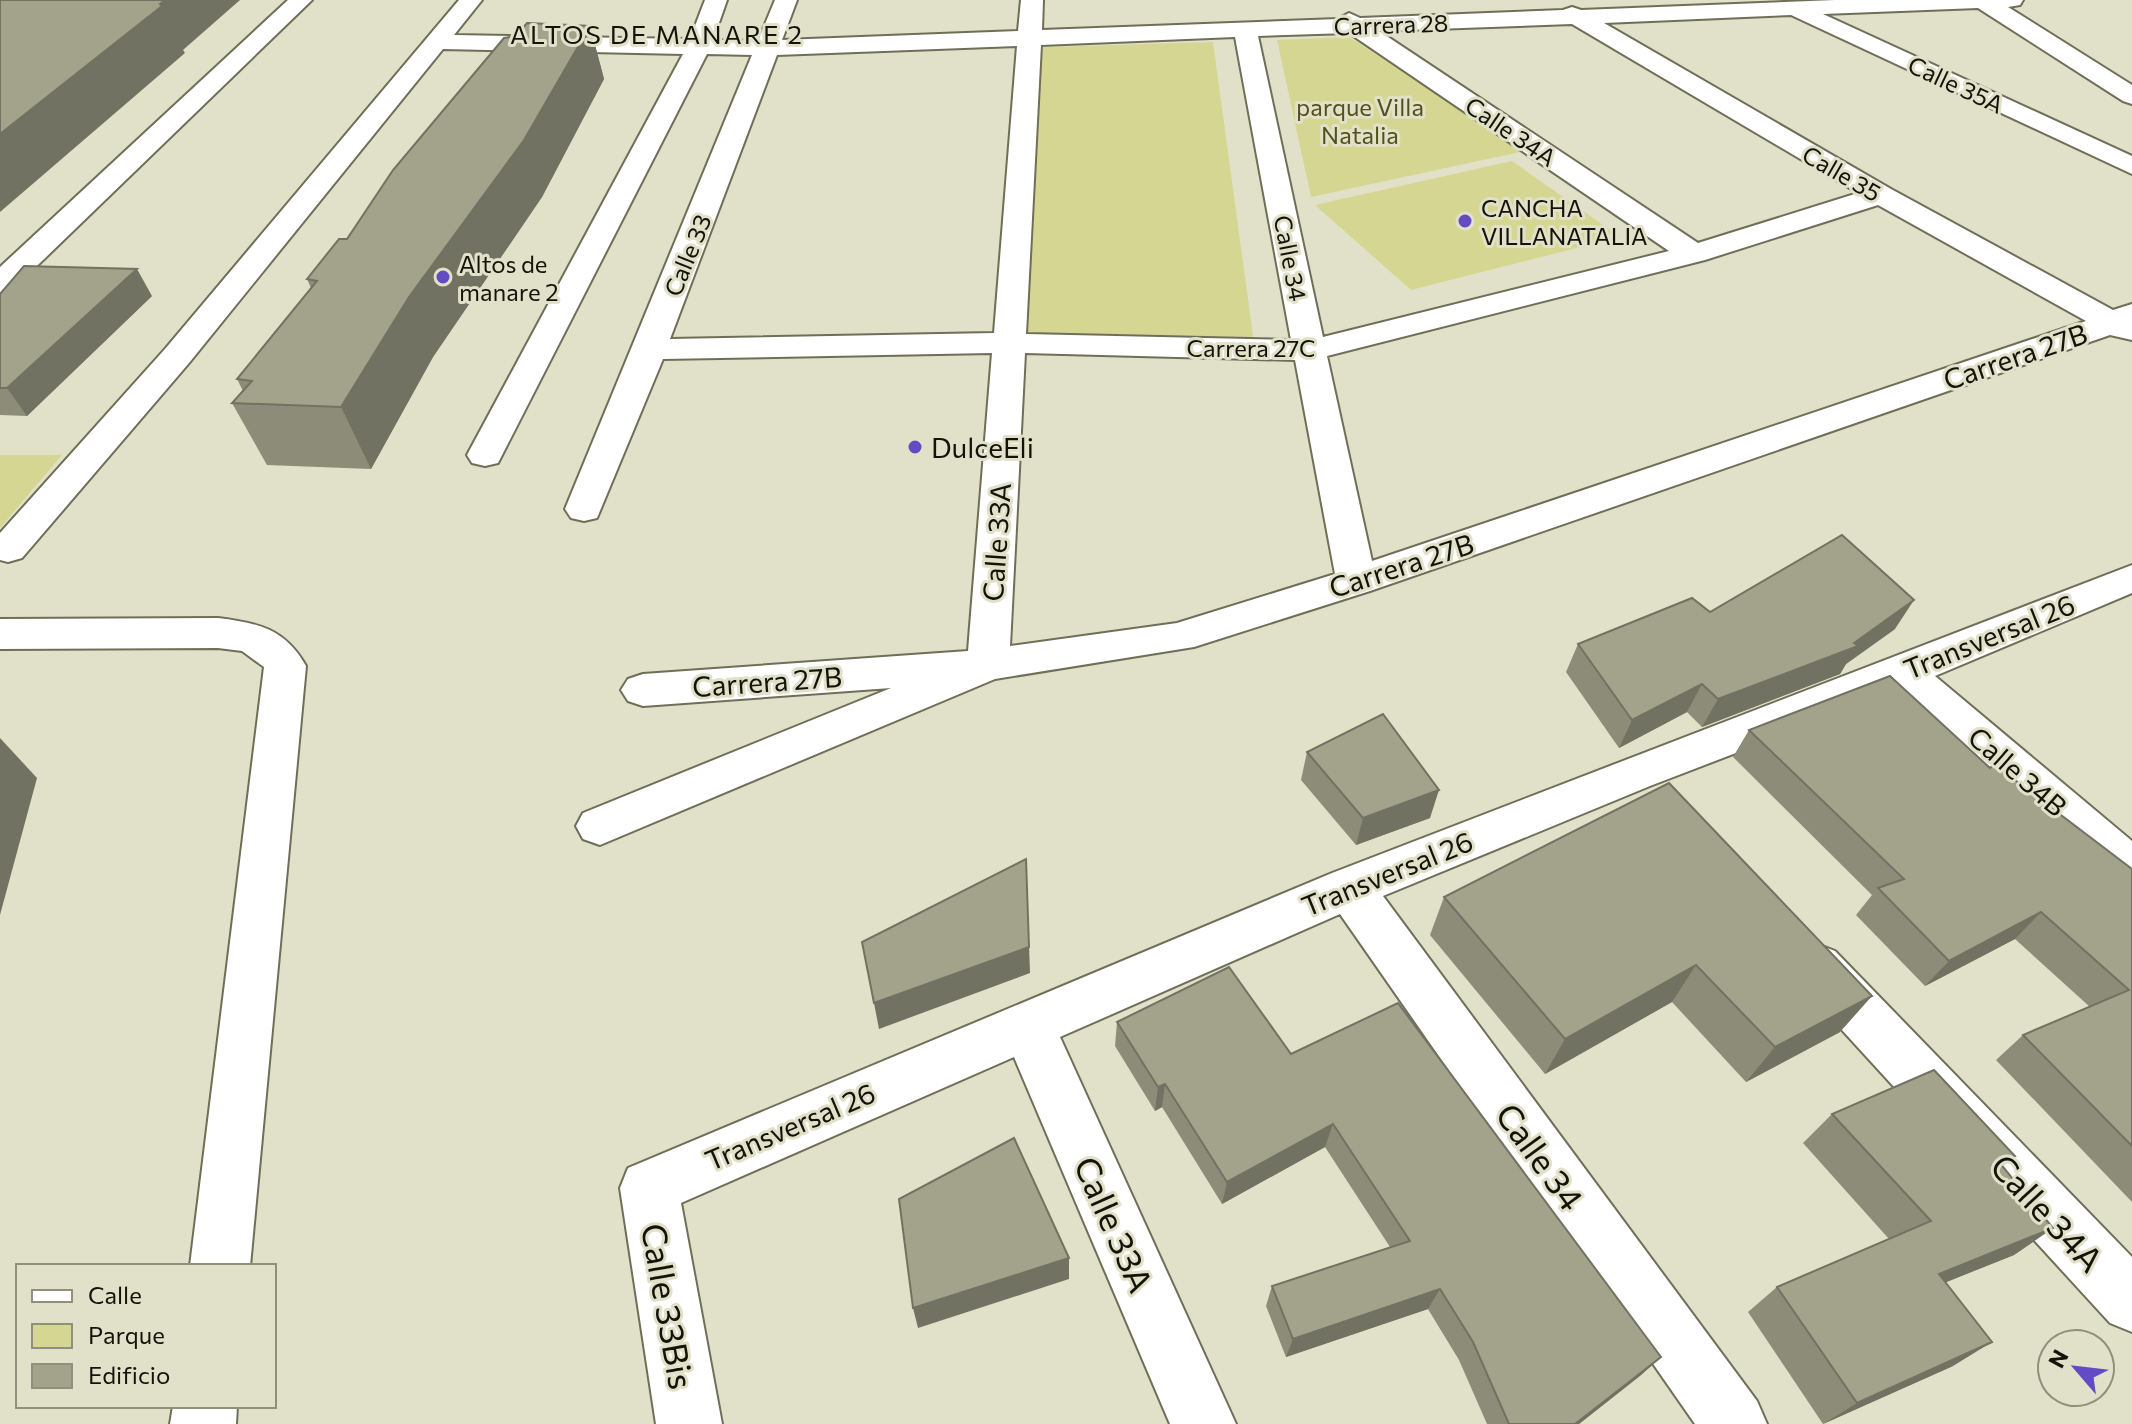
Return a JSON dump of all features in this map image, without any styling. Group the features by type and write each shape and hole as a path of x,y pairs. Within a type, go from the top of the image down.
{"street":[{"path":"0,284 301,0"},
{"path":"8,549 177,356 471,0"},
{"path":"485,455 699,46 716,0"},
{"name":"Calle 33","path":"584,509 786,0"},
{"name":"Calle 33A","path":"988,665 1032,0"},
{"name":"Calle 34A","path":"1338,0 1353,25 1694,254"},
{"name":"Carrera 28","path":"439,42 769,48 1353,25 1567,8 2012,0"},
{"path":"1981,1 2129,93"},
{"name":"Calle 35A","path":"1787,4 2132,166"},
{"name":"Calle 35","path":"1567,8 1881,195 2125,323"},
{"name":"Calle 34","path":"1245,30 1356,581"},
{"name":"Carrera 27C","path":"650,349 1009,343 1310,350 1694,254 1881,195"},
{"name":"Carrera 27B","path":"643,690 988,665 1179,637 1356,581 2075,336 2125,323"},
{"name":"Transversal 26","path":"649,1188 1349,888 1650,790 1903,672 2124,590"},
{"path":"0,634 218,633 246,636 268,645 285,666 220,1264"},
{"path":"600,826 988,665"},
{"name":"Calle 34B","path":"1903,672 2132,870"},
{"name":"Calle 34","path":"1349,888 1734,1424"},
{"name":"Calle 34A","path":"1785,934 2132,1301"},
{"name":"Calle 33A","path":"1027,1024 1203,1424"},
{"name":"Calle 33Bis","path":"649,1188 689,1424"}],"green space":[{"name":"parque Villa Natalia","path":"1349,37 1525,151 1311,197 1277,40"},
{"path":"1213,42 1254,343 1017,344 1017,48"},
{"name":"CANCHA VILLANATALIA","path":"1512,161 1620,237 1411,290 1315,205"},
{"path":"0,455 62,455 0,528"}],"building":[{"path":"0,0 165,0 160,4 162,6 0,134"},
{"path":"527,23 590,26 524,140 409,297 341,407 232,403 252,381 237,379 317,281 307,279 339,239 347,239 393,170 504,38 516,36"},
{"path":"24,266 137,269 7,388 0,388 0,294"},
{"path":"1842,535 1914,600 1854,643 1858,646 1718,699 1702,684 1632,720 1578,644 1692,598 1710,612"},
{"path":"1890,676 1990,768 1994,764 2132,869 2132,1146 2023,1035 2129,990 2041,912 1949,961 1878,888 1904,879 1749,730"},
{"path":"1383,714 1439,790 1363,818 1307,752"},
{"path":"1669,783 1872,996 1775,1047 1696,965 1565,1039 1444,897"},
{"path":"1026,859 1029,947 874,1003 862,942"},
{"path":"1229,967 1291,1054 1398,1003 1661,1357 1575,1424 1509,1424 1473,1342 1440,1289 1293,1339 1272,1286 1410,1241 1333,1124 1227,1182 1165,1084 1158,1087 1117,1022"},
{"path":"1934,1070 2015,1156 1999,1162 2053,1228 1939,1274 1992,1342 1857,1403 1777,1287 1931,1221 1832,1114"},
{"path":"1014,1138 1069,1258 913,1308 899,1199"}],"place":[{"name":"CANCHA VILLANATALIA","path":"1465,221"},
{"name":"Altos de manare 2","path":"443,277"},
{"name":"DulceEli","path":"915,447"}],"district":[{"name":"ALTOS DE MANARE 2","path":"657,33"}]}
